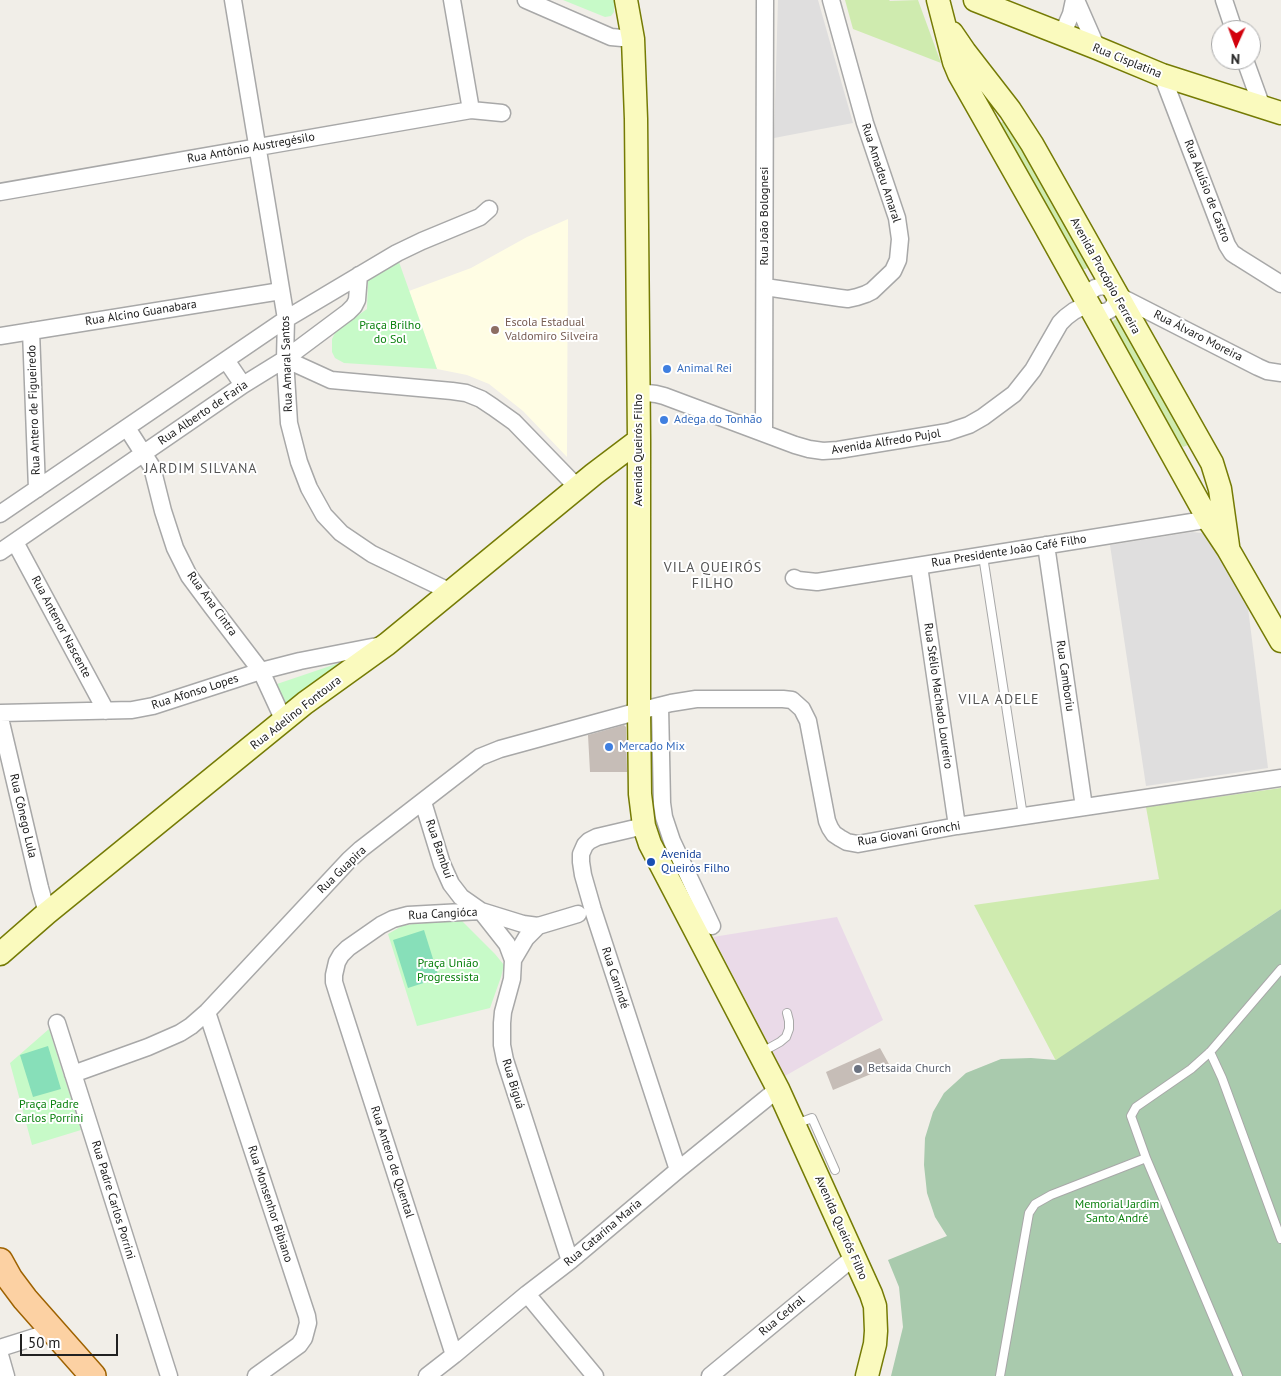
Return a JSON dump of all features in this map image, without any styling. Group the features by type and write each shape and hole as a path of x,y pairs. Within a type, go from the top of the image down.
{"main road":[{"path":"0,1261 24,1299 93,1376"},
{"path":"0,1288 13,1307 73,1376"}],"street":[{"name":"Rua Amaral Santos","path":"233,0 286,319 289,423 299,462 309,488 324,515 341,533 372,554 451,592"},
{"path":"452,0 471,110"},
{"path":"526,0 610,37 633,39"},
{"name":"Avenida Queirós Filho","path":"626,0 633,39 636,119 639,474 650,708 664,817 672,841 712,926"},
{"name":"Avenida Queirós Filho","path":"633,39 642,0"},
{"name":"Rua João Bolognesi","path":"764,433 765,0"},
{"name":"Rua Amadeu Amaral","path":"765,287 848,299 872,291 893,271 898,260 900,239 897,218 865,123 832,0"},
{"name":"Rua Cisplatina","path":"975,0 1162,76 1271,110"},
{"path":"1062,34 1075,0"},
{"path":"1075,0 1097,48"},
{"path":"1224,0 1231,20"},
{"name":"Avenida Procópio Ferreira","path":"940,10 965,52 1010,110 1032,144 1212,463 1220,489 1216,518"},
{"name":"Avenida Procópio Ferreira","path":"940,10 958,74 1088,304 1216,518 1228,549 1281,642"},
{"path":"1250,70 1271,110"},
{"name":"Rua Aluísio de Castro","path":"1162,76 1226,245 1238,257 1281,284"},
{"name":"Rua Antônio Austregésilo","path":"0,192 471,110 502,114"},
{"path":"0,514 286,319 397,253 480,217 489,209"},
{"name":"Rua Alberto de Faria","path":"0,552 243,386 286,360 354,306 359,275"},
{"name":"Rua Alcino Guanabara","path":"0,336 281,291"},
{"path":"1088,304 1096,311 1106,312 1114,305 1116,300 1115,294"},
{"name":"Rua Álvaro Moreira","path":"1115,294 1258,367 1267,371 1281,373"},
{"name":"Avenida Alfredo Pujol","path":"638,392 664,396 795,445 824,451 843,450 948,432 960,429 983,417 1014,394 1033,370 1060,323 1074,311 1088,304"},
{"name":"Rua Antero de Figueiredo","path":"31,331 38,489"},
{"path":"226,360 243,386"},
{"path":"286,360 331,380 466,393 494,406 586,481 620,472 639,474"},
{"name":"Rua Ana Cintra","path":"127,428 152,467 175,548 190,576 261,671 284,721"},
{"name":"Rua Adelino Fontoura","path":"0,954 47,913 305,703 387,644 639,440"},
{"name":"Rua Presidente João Café Filho","path":"794,578 817,582 1216,518"},
{"name":"Rua Antenor Nascente","path":"16,542 106,711"},
{"name":"Rua Camboriu","path":"1046,545 1084,807"},
{"name":"Rua Stélio Machado Loureiro","path":"919,566 957,826"},
{"name":"Rua Afonso Lopes","path":"0,713 132,710 153,706 261,671 300,661 387,644"},
{"name":"Rua Giovani Gronchi","path":"650,708 696,699 783,698 799,704 806,714 808,721 827,821 834,834 847,842 858,844 957,826 1281,778"},
{"name":"Avenida Queirós Filho","path":"650,708 640,794 644,826 650,844 760,1053 794,1125 814,1147 854,1257 875,1306 877,1320 875,1344 867,1376"},
{"name":"Rua Guapira","path":"73,1074 148,1046 191,1026 207,1012 349,860 480,757 500,749 650,708"},
{"name":"Rua Cônego Lula","path":"0,718 47,913"},
{"name":"Rua Bambuí","path":"423,802 442,864 451,884 461,897 481,911"},
{"name":"Rua Canindé","path":"644,826 597,837 589,841 581,854 581,862 593,910 678,1170"},
{"path":"481,911 507,944 513,960"},
{"name":"Rua Cangióca","path":"336,968 341,955 348,948 381,925 408,915 481,911 523,924 538,926 578,914"},
{"path":"513,960 526,938 538,926"},
{"name":"Rua Biguá","path":"513,960 512,979 502,1017 502,1045 505,1060 570,1261"},
{"name":"Rua Antero de Quental","path":"336,968 334,982 454,1355"},
{"name":"Rua Monsenhor Bibiano","path":"207,1012 308,1323 304,1338 299,1344 256,1376"},
{"name":"Rua Padre Carlos Porrini","path":"58,1023 168,1376"},
{"name":"Rua Catarina Maria","path":"427,1376 778,1089"},
{"name":"Rua Cedral","path":"710,1376 854,1257"},
{"path":"527,1294 596,1376"},
{"path":"0,1348 38,1336"},
{"path":"0,1355 6,1376"}],"lane":[{"path":"983,556 1023,816"},
{"path":"1238,1376 1131,1118 1136,1107 1191,1069 1210,1052 1281,969"},
{"path":"760,1053 786,1038 789,1029 787,1013"},
{"path":"1210,1052 1222,1078 1281,1239"},
{"path":"814,1147 835,1170"},
{"path":"1000,1376 1029,1213 1035,1204 1051,1195 1146,1158"}],"shaded area":[{"path":"778,0 818,0 853,123 774,138"},
{"name":"Escola Estadual Valdomiro Silveira","path":"568,219 567,457 523,411 489,384 467,375 437,369 409,291 471,268 527,237"},
{"path":"1192,532 1202,533 1210,540 1247,600 1268,768 1146,786 1110,545"},
{"path":"837,917 883,1020 785,1076 713,937"}],"green space":[{"path":"563,0 614,0 614,12 611,16 605,17"},
{"path":"845,0 918,0 941,63 853,29"},
{"path":"1002,122 1013,130 1088,265 1086,269 1080,269 1000,124"},
{"name":"Praça Brilho do Sol","path":"399,262 437,369 344,363 335,358 332,352 332,339 336,331 367,309 368,280"},
{"path":"1116,319 1120,320 1188,445 1183,447 1180,443 1113,327 1113,321"},
{"path":"339,663 286,707 277,684"},
{"path":"1281,788 1281,909 1056,1061 974,905 1159,879 1146,807"},
{"name":"Memorial Jardim Santo André","path":"1281,909 1281,1376 891,1376 903,1327 899,1287 888,1260 947,1236 935,1217 927,1193 924,1165 925,1138 933,1112 944,1093 966,1073 1001,1059 1031,1058 1056,1060"},
{"name":"Praça União Progressista","path":"461,920 504,965 490,1008 417,1026 388,934 402,926"},
{"path":"424,930 439,978 408,988 393,940"},
{"name":"Praça Padre Carlos Porrini","path":"49,1029 81,1130 32,1145 10,1063"},
{"path":"48,1046 61,1089 33,1097 20,1055"}],"building":[{"name":"Mercado Mix","path":"624,725 626,727 627,772 590,772 588,735"},
{"name":"Betsaida Church","path":"880,1048 890,1066 833,1090 826,1072"}],"place":[{"name":"Escola Estadual Valdomiro Silveira","path":"495,330"},
{"name":"Animal Rei","path":"667,369"},
{"name":"Adega do Tonhão","path":"664,420"},
{"name":"Mercado Mix","path":"609,747"},
{"name":"Avenida Queirós Filho","path":"651,862"},
{"name":"Betsaida Church","path":"858,1069"}],"district":[{"name":"JARDIM SILVANA","path":"201,469"},
{"name":"VILA QUEIRÓS FILHO","path":"713,576"},
{"name":"VILA ADELE","path":"999,700"}]}
